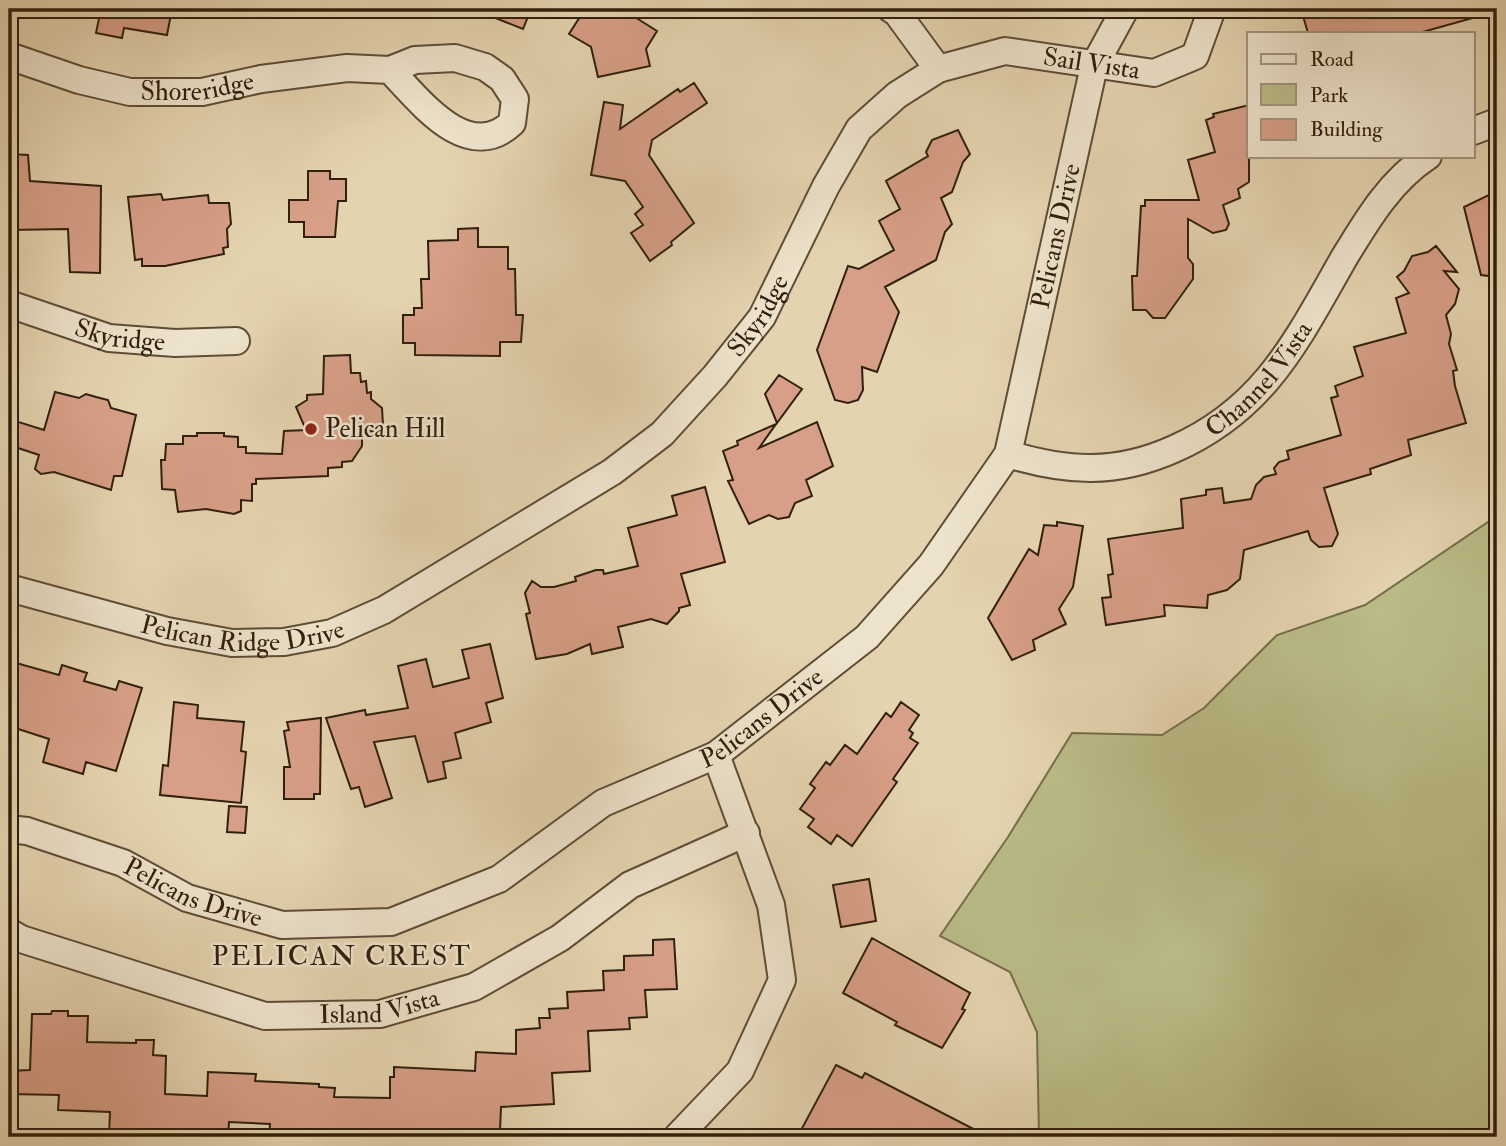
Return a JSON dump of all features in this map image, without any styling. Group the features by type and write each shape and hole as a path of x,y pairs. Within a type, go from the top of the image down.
{"street":[{"path":"891,9 897,13 938,69"},
{"name":"Pelicans Drive","path":"9,829 27,831 123,863 187,898 282,925 391,922 499,879 603,803 716,755 867,637 931,565 1008,454 1094,66 1125,9"},
{"name":"Sail Vista","path":"938,69 1005,51 1154,73 1195,56 1212,9"},
{"name":"Shoreridge","path":"9,56 79,80 130,92 202,92 261,79 347,68 390,70"},
{"name":"Skyridge","path":"465,564 612,472 662,434 715,376 762,317 826,186 859,129 897,95 938,69"},
{"path":"1474,131 1497,122"},
{"name":"Channel Vista","path":"1008,454 1049,467 1082,469 1119,466 1156,457 1196,440 1226,420 1260,392 1288,354 1385,195 1413,166 1425,158"},
{"name":"Skyridge","path":"9,304 109,338 175,343 236,341"},
{"name":"Pelican Ridge Drive","path":"9,588 167,631 232,643 284,642 331,633 374,615 465,564"},
{"path":"677,1137 740,1072 782,980 771,905 716,755"},
{"name":"Island Vista","path":"13,940 265,1016 380,1014 474,987 560,938 630,884 746,833"}],"green space":[{"path":"1497,516 1497,1137 1039,1137 1037,1032 1010,972 940,936 1008,837 1072,733 1162,735 1204,708 1277,635 1365,605"}],"building":[{"path":"101,9 172,9 167,35 124,28 122,38 96,33"},
{"path":"473,9 531,9 523,29"},
{"path":"585,9 622,9 657,31 646,49 650,66 598,77 591,47 569,34"},
{"path":"1301,9 1486,9 1487,14 1423,32 1308,32"},
{"path":"694,83 707,103 652,140 649,155 694,223 671,242 672,245 650,261 631,233 643,225 635,214 643,207 625,181 591,175 604,102 623,105 620,129 678,89 680,92"},
{"path":"1247,106 1249,182 1238,189 1240,198 1223,205 1229,224 1226,230 1213,233 1188,219 1188,258 1193,264 1193,279 1165,318 1153,318 1146,310 1133,310 1132,276 1137,276 1141,206 1145,206 1145,200 1199,200 1188,160 1215,152 1206,120 1214,117 1213,114"},
{"path":"958,130 970,154 963,162 952,192 941,198 952,224 945,232 936,260 885,287 899,312 877,372 862,367 863,390 858,400 848,403 835,400 817,350 848,266 859,269 894,250 879,221 900,209 886,181 928,156 926,152 932,140"},
{"path":"9,154 28,155 30,181 101,186 100,273 70,272 68,229 9,230"},
{"path":"308,171 330,171 330,179 346,179 346,201 338,201 335,237 304,237 304,222 289,222 289,200 308,200"},
{"path":"1497,191 1497,277 1481,275 1464,207"},
{"path":"161,194 163,200 208,195 209,203 229,203 231,224 227,229 228,247 223,248 224,254 165,266 142,266 142,259 135,260 128,197"},
{"path":"478,228 478,247 508,247 508,269 515,269 516,315 523,315 521,342 500,342 500,356 415,355 415,343 403,343 403,315 414,315 414,308 422,308 421,279 429,279 428,241 458,240 458,229"},
{"path":"1436,246 1457,272 1444,271 1459,289 1455,304 1446,315 1451,334 1449,344 1457,370 1453,371 1455,386 1466,423 1408,440 1411,455 1370,469 1371,474 1324,488 1338,534 1332,546 1319,547 1311,540 1308,531 1244,550 1240,579 1227,590 1208,595 1207,608 1164,605 1165,616 1106,625 1102,598 1111,597 1108,575 1113,574 1108,539 1183,528 1181,499 1206,495 1206,490 1222,488 1224,503 1251,499 1256,485 1264,477 1276,474 1274,468 1279,462 1289,459 1287,451 1341,435 1331,398 1338,396 1335,386 1363,376 1354,347 1406,333 1396,298 1409,293 1397,277 1404,271 1412,256 1428,252"},
{"path":"350,355 351,373 360,373 361,382 366,381 367,393 371,392 371,399 382,408 383,425 376,425 374,431 362,432 362,446 352,461 342,462 342,467 328,468 328,476 256,479 256,484 252,484 252,501 241,500 241,511 234,514 206,509 178,512 175,490 162,489 161,460 165,460 166,444 183,444 183,436 197,436 197,433 224,433 224,436 238,437 238,447 246,447 246,453 282,454 284,431 306,430 296,407 307,400 307,395 323,394 324,356"},
{"path":"779,375 802,389 777,423 765,394"},
{"path":"55,392 79,398 86,394 108,400 111,408 136,415 122,476 114,476 111,490 54,472 41,474 35,469 39,455 9,445 9,419 44,430"},
{"path":"817,422 833,466 806,480 812,496 795,503 789,517 778,519 769,515 749,524 728,481 733,480 723,451 738,445 737,441 776,424 759,448"},
{"path":"705,487 725,562 681,574 690,605 679,608 667,624 651,619 618,627 623,647 592,654 590,644 567,654 536,659 526,614 530,613 525,593 532,581 541,587 554,587 576,581 575,577 596,570 603,570 604,574 638,566 628,528 677,515 672,496"},
{"path":"1057,522 1083,526 1073,587 1059,609 1066,624 1033,640 1035,650 1012,660 988,618 1029,549 1038,555 1044,525 1057,526"},
{"path":"490,644 503,698 486,703 491,722 455,733 461,758 443,762 446,778 428,782 415,736 374,742 392,798 365,807 359,787 351,789 326,718 365,710 366,715 408,708 398,666 426,659 433,687 469,678 462,650"},
{"path":"9,661 59,675 62,665 87,673 84,681 116,690 119,681 142,688 116,771 86,762 83,774 43,762 49,739 9,726"},
{"path":"174,702 198,705 197,718 244,722 241,751 246,752 241,803 160,795 163,765 168,766"},
{"path":"901,702 919,715 909,730 913,733 910,738 918,743 893,779 897,782 852,846 837,835 831,844 808,827 814,819 800,809 815,788 810,784 826,762 830,765 845,745 857,754 886,713 891,717"},
{"path":"321,718 320,794 314,794 314,799 284,799 284,767 290,767 284,731 289,730 287,722"},
{"path":"229,806 247,807 245,833 227,832"},
{"path":"869,879 876,921 841,927 833,885"},
{"path":"872,938 970,993 962,1009 965,1010 942,1048 895,1025 897,1022 843,993"},
{"path":"674,939 677,989 645,990 647,1017 629,1018 630,1029 588,1031 590,1071 552,1073 554,1104 501,1107 500,1130 496,1131 496,1137 269,1137 270,1124 229,1122 228,1137 109,1135 110,1112 58,1110 59,1095 9,1094 9,1071 30,1070 32,1014 68,1011 68,1016 88,1016 87,1042 136,1043 136,1040 154,1040 153,1055 166,1056 165,1094 207,1096 208,1072 256,1074 255,1081 319,1084 319,1087 335,1088 334,1097 390,1098 390,1077 394,1077 394,1067 475,1071 476,1052 516,1054 516,1030 540,1028 539,1018 550,1018 549,1009 568,1008 567,992 604,990 603,971 624,970 624,956 653,955 653,940"},
{"path":"836,1065 862,1078 865,1073 989,1137 811,1137 800,1132"}],"place":[{"name":"Pelican Hill","path":"311,429"}],"district":[{"name":"PELICAN CREST","path":"342,956"}]}
